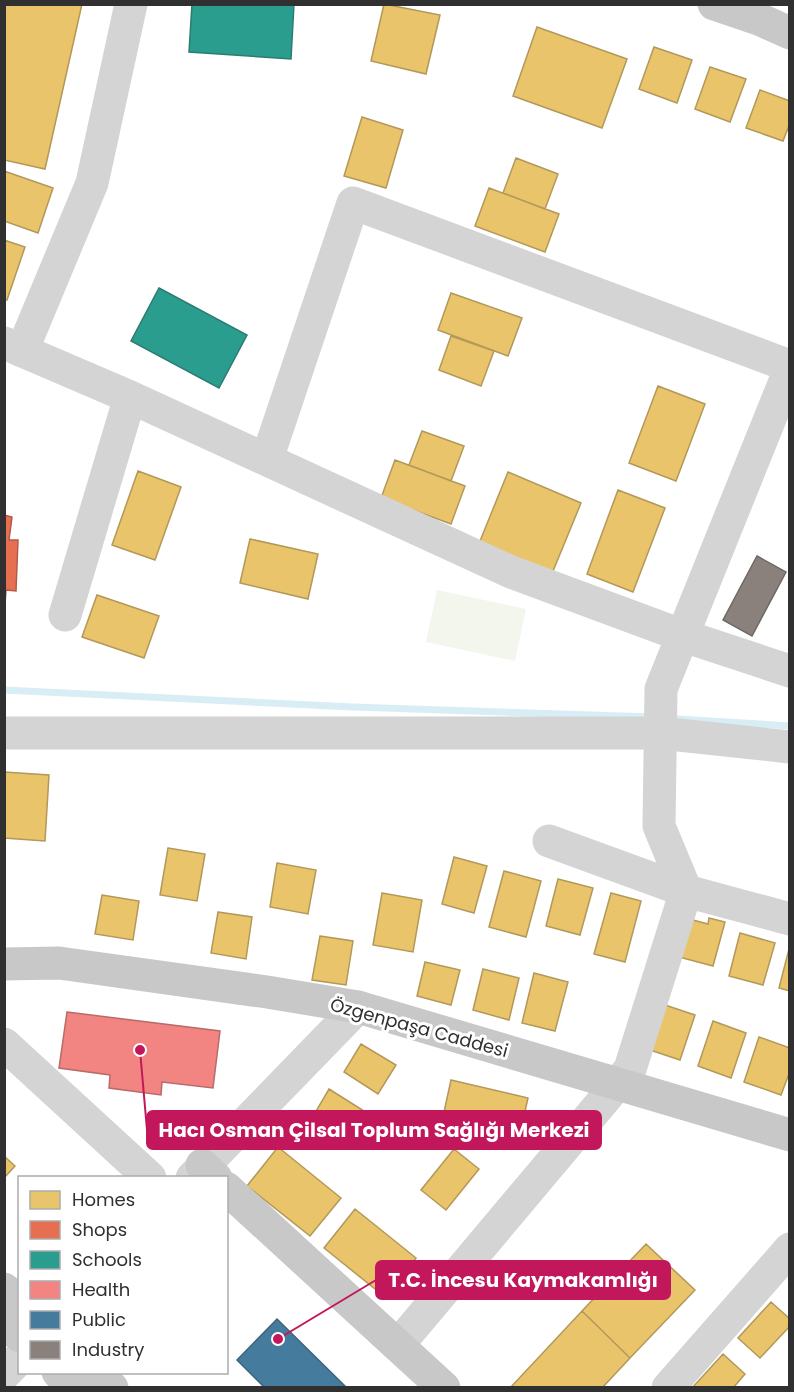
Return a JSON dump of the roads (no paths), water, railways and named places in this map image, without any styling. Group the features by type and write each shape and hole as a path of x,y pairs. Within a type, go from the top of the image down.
{"main road":[{"path":"714,4 761,20 789,33"},
{"name":"Özgenpaşa Caddesi","path":"4,964 59,963 358,1007 789,1135"},
{"path":"228,1190 444,1388"},
{"path":"4,1288 18,1300"},
{"path":"4,1322 18,1334"},
{"path":"60,1374 74,1388"},
{"path":"98,1374 112,1388"}],"street":[{"path":"131,4 92,183 14,347 267,459 511,572 681,635 789,671"},
{"path":"267,459 353,203 789,368 661,689 659,826 686,891 630,1069 398,1345"},
{"path":"64,615 130,397"},
{"path":"4,734 660,733 789,747"},
{"path":"549,841 686,891 789,919"},
{"path":"203,1173 358,1007"},
{"path":"4,1044 148,1176"},
{"path":"668,1388 789,1249"},
{"path":"4,1374 18,1360"}],"waterway":[{"path":"4,690 353,707 652,717"},
{"path":"678,719 790,726"}],"place":[{"name":"Hacı Osman Çilsal Toplum Sağlığı Merkezi","path":"140,1050"},
{"name":"T.C. İncesu Kaymakamlığı","path":"278,1339"}]}
